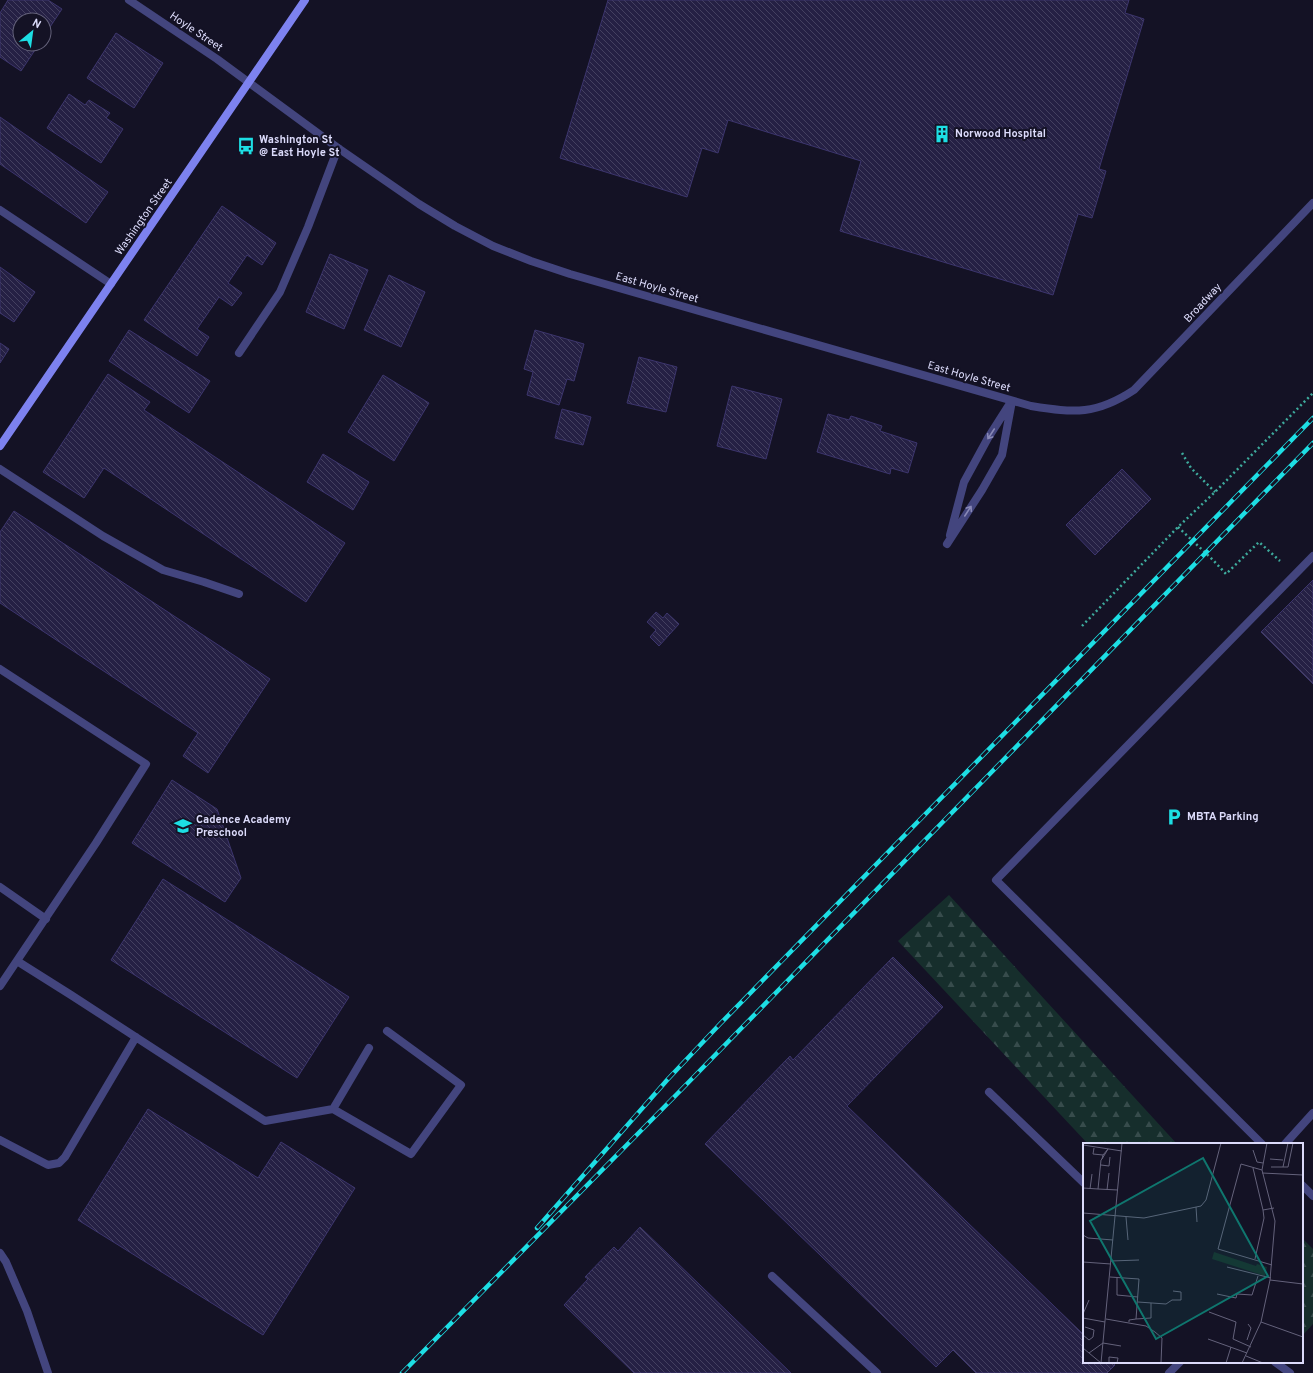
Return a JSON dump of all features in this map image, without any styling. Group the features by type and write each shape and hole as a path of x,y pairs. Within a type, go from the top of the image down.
{"main road":[{"name":"Washington Street","path":"0,446 305,0"}],"street":[{"name":"Hoyle Street","path":"129,0 217,59 249,83"},
{"name":"East Hoyle Street","path":"249,83 338,148 419,204 455,226 493,246 531,261 623,289 1031,406 1063,411 1085,411 1101,407"},
{"path":"239,353 280,292 308,227 338,148"},
{"name":"Broadway","path":"1101,407 1124,397 1149,376 1313,203"},
{"path":"0,210 111,284"},
{"path":"1012,401 1002,455 948,544 964,482 988,438 1012,401"},
{"path":"0,469 102,536 163,570 239,594"},
{"path":"1261,1143 996,880 1313,556"},
{"path":"0,669 146,764 96,843 0,986"},
{"path":"0,887 46,919"},
{"path":"17,961 72,995 265,1121 333,1109 411,1154 461,1085 387,1031"},
{"path":"0,1140 48,1165 59,1163 65,1157 136,1038"},
{"path":"333,1109 370,1048"},
{"path":"989,1092 1083,1182"},
{"path":"1286,1143 1313,1113"},
{"path":"1303,1186 1313,1196"},
{"path":"0,1253 6,1262 27,1311 48,1373"},
{"path":"772,1276 877,1373"},
{"path":"1169,1373 1179,1363"},
{"path":"1276,1363 1290,1373"}],"path":[{"path":"1082,626 1178,527 1215,492 1313,393"},
{"path":"1182,453 1191,468 1215,492"},
{"path":"1178,527 1226,574 1259,542 1294,575"}],"green space":[{"path":"949,895 1176,1143 1087,1143 898,941"},
{"path":"1303,1239 1313,1249 1313,1324 1303,1335"}],"building":[{"path":"8,0 48,0 62,9 52,24 52,12 12,12 12,52 34,52 21,71 0,57 0,13"},
{"name":"Norwood Hospital","path":"608,0 1129,0 1125,13 1144,19 1099,169 1106,171 1092,218 1078,214 1053,295 840,231 861,161 728,120 718,153 702,148 687,197 560,158"},
{"path":"116,33 163,63 134,108 87,78"},
{"path":"69,94 85,105 89,100 110,113 106,118 123,129 101,163 47,128"},
{"path":"0,117 108,192 86,223 0,164"},
{"path":"222,206 276,243 262,265 247,255 228,283 242,293 232,306 219,297 197,329 209,337 197,356 144,320"},
{"path":"330,254 368,270 344,329 306,312"},
{"path":"0,267 35,292 14,322 0,313"},
{"path":"389,275 425,292 401,347 364,330"},
{"path":"129,330 210,381 189,413 109,361"},
{"path":"535,330 584,344 574,381 567,379 559,405 527,395 533,372 524,369"},
{"path":"0,343 9,349 0,363"},
{"path":"639,357 677,367 666,412 627,403"},
{"path":"108,374 150,402 144,410 345,543 306,602 104,468 84,498 43,472"},
{"path":"383,375 429,403 394,461 348,432"},
{"path":"732,386 782,399 766,459 717,446"},
{"path":"562,409 591,417 583,445 555,438"},
{"path":"828,414 849,420 851,416 882,426 880,431 917,443 908,473 891,468 890,474 817,452"},
{"path":"323,454 369,482 353,510 307,482"},
{"path":"1122,469 1151,499 1095,555 1066,525"},
{"path":"14,511 270,679 208,773 183,756 198,733 0,603 0,532"},
{"path":"1313,580 1313,684 1261,632"},
{"path":"656,612 663,618 667,613 679,624 659,646 650,637 656,630 647,622"},
{"name":"Cadence Academy Preschool","path":"172,780 217,809 241,878 225,902 132,843"},
{"path":"163,879 349,997 297,1078 111,960"},
{"path":"893,957 943,1007 847,1106 1083,1334 1083,1363 1113,1363 1115,1365 1107,1373 976,1373 953,1350 936,1367 705,1144 790,1056 793,1060"},
{"path":"148,1109 258,1178 281,1142 355,1188 263,1335 78,1220"},
{"path":"640,1227 791,1373 634,1373 564,1305 588,1279 585,1277 614,1247 618,1251"}],"railway":[{"path":"537,1228 668,1079 720,1024 1313,418"},
{"path":"402,1373 680,1091 1313,443"}],"place":[{"name":"Norwood Hospital","path":"942,134"},
{"name":"Washington St @ East Hoyle St","path":"246,146"},
{"name":"MBTA Parking","path":"1174,817"},
{"name":"Cadence Academy Preschool","path":"183,826"}]}
